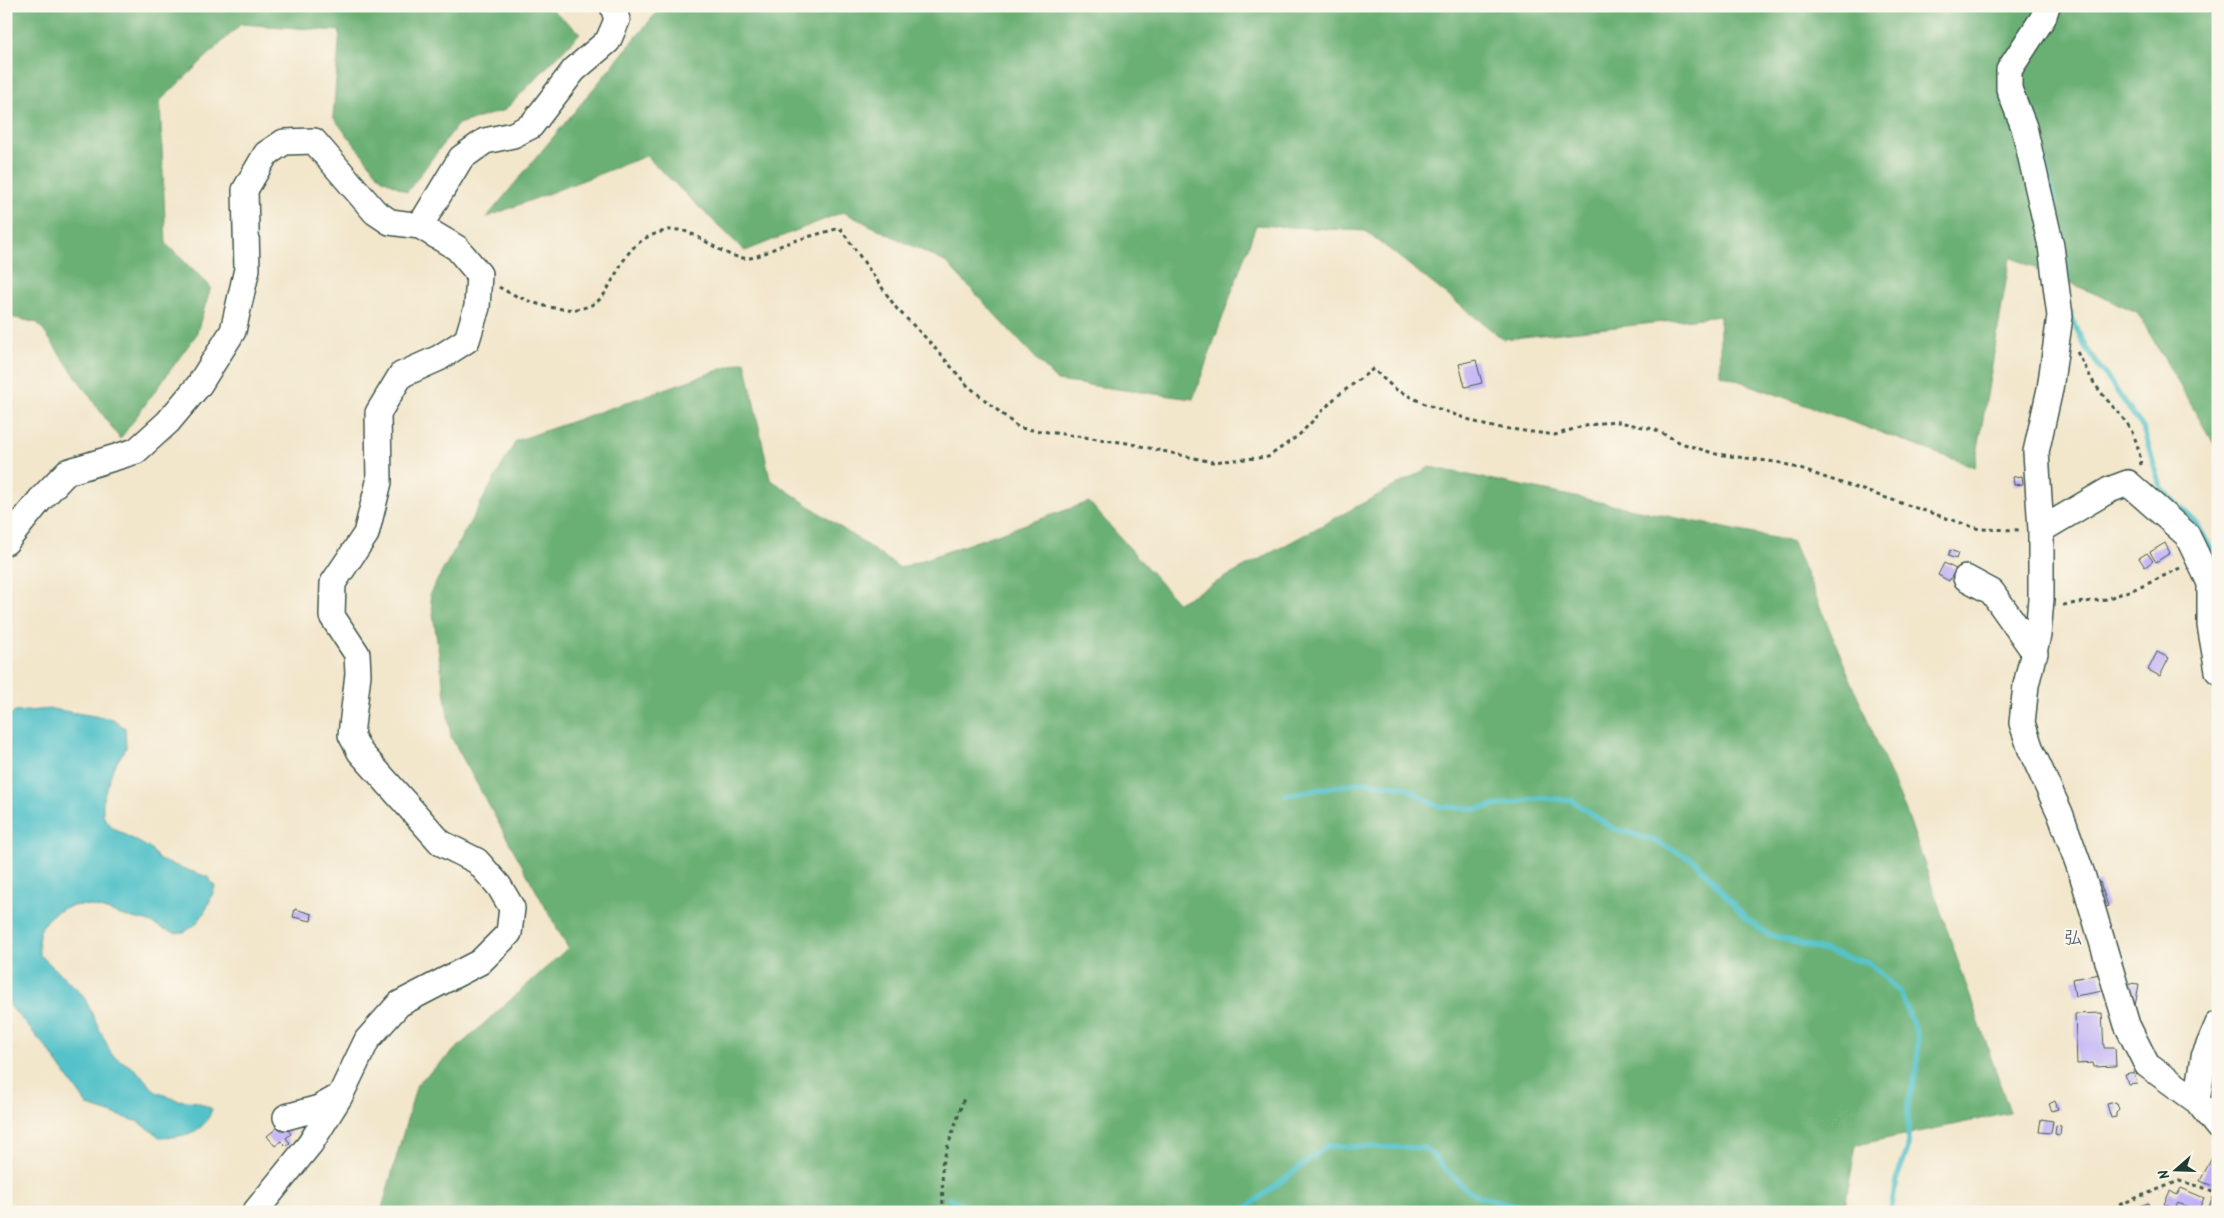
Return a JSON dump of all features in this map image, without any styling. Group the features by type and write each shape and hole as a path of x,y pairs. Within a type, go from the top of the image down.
{"street":[{"path":"420,226 461,158 485,141 513,135 531,126 574,70 608,41 617,20 613,6"},
{"path":"2046,6 2043,18 2009,70 2009,89 2024,127 2051,246 2060,321 2050,389 2036,452 2041,530 2041,599 2035,653 2026,684 2022,722 2031,750 2060,814 2082,874 2127,1025 2147,1065 2197,1101 2218,1128"},
{"path":"6,542 40,500 68,472 136,451 168,422 199,385 233,331 247,269 245,190 266,154 284,142 314,141 375,212 390,222 420,226 457,248 479,274 477,307 467,340 439,358 401,375 378,413 379,482 366,534 333,583 332,616 357,654 358,674 351,735 360,752 441,843 476,860 498,886 512,908 510,933 480,962 398,1004 367,1040 340,1096 310,1144 255,1212"},
{"path":"2041,530 2109,490 2128,484 2187,535 2210,583 2210,624 2218,671"},
{"path":"1966,578 1992,592 2035,653"},
{"path":"2197,1101 2204,1056 2218,1024"},
{"path":"286,1117 318,1108 340,1096"}],"path":[{"path":"479,274 512,294 551,309 585,308 602,298 628,250 644,238 666,230 679,229 734,256 750,258 786,244 840,228 897,309 928,340 967,385 1019,428 1127,443 1212,462 1268,457 1299,435 1336,397 1373,370 1396,388 1425,404 1487,426 1554,435 1580,427 1613,421 1646,427 1654,429 1681,443 1716,454 1782,463 1980,529 2041,530"},
{"path":"2060,321 2095,383 2126,420 2139,448 2142,479 2139,493"},
{"path":"2057,606 2106,599 2143,586 2198,559"},
{"path":"943,1212 942,1164 964,1098"},
{"path":"2106,1212 2106,1210 2180,1181 2202,1187 2218,1195"}],"green space":[{"path":"6,6 548,6 580,33 505,110 458,124 407,192 381,178 333,117 340,31 241,24 160,101 166,244 211,287 196,335 120,439 38,323 6,316"},
{"path":"662,6 2218,6 2218,451 2137,312 2010,257 1975,467 1720,374 1720,316 1503,339 1366,231 1256,225 1193,399 1057,381 947,263 843,212 745,251 646,156 487,217"},
{"path":"745,361 770,479 900,568 1089,502 1178,603 1430,467 1793,542 1909,819 2010,1113 1856,1145 1844,1212 381,1212 417,1084 568,948 451,737 430,593 516,441"}],"water":[{"path":"52,709 113,719 125,728 126,748 113,768 103,799 103,816 113,828 151,849 159,860 208,877 215,887 201,918 186,931 171,932 146,921 99,908 77,905 53,914 42,927 39,935 39,954 83,995 112,1055 136,1070 156,1092 177,1100 198,1102 212,1109 199,1129 186,1135 161,1138 139,1122 88,1106 49,1051 6,1001 6,717 15,712"}],"building":[{"path":"1476,360 1482,383 1465,387 1459,364"},
{"path":"2022,476 2023,484 2014,485 2013,477"},
{"path":"2165,543 2170,553 2156,562 2150,552"},
{"path":"1950,550 1958,553 1956,559 1948,556"},
{"path":"2147,553 2153,561 2145,567 2139,558"},
{"path":"1944,563 1956,569 1949,581 1938,575"},
{"path":"2157,652 2169,658 2160,676 2148,670"},
{"path":"2100,882 2108,906 2098,910 2089,886"},
{"path":"295,909 312,914 311,921 293,917"},
{"path":"2100,974 2103,991 2075,996 2072,979"},
{"path":"2128,983 2139,984 2135,1006 2125,1005"},
{"path":"2102,1013 2104,1048 2115,1048 2116,1066 2094,1067 2093,1063 2077,1064 2075,1014"},
{"path":"2212,1066 2218,1069 2218,1104 2214,1110 2207,1106 2213,1093 2207,1091"},
{"path":"2134,1072 2137,1083 2128,1084 2125,1074"},
{"path":"2055,1101 2058,1109 2052,1111 2049,1104"},
{"path":"2116,1102 2119,1109 2116,1112 2116,1117 2111,1118 2107,1104"},
{"path":"2041,1119 2053,1121 2051,1133 2039,1132"},
{"path":"283,1123 291,1134 286,1138 290,1143 286,1146 281,1141 275,1146 267,1136"},
{"path":"2056,1125 2061,1126 2060,1135 2055,1134"},
{"path":"2218,1146 2218,1188 2200,1181"},
{"path":"2181,1188 2204,1198 2198,1211 2178,1203 2175,1209 2164,1204 2170,1191 2177,1195"},
{"path":"2213,1197 2218,1199 2218,1212 2207,1212"},
{"path":"2148,1203 2151,1212 2142,1212 2140,1206"}],"waterway":[{"path":"2034,120 2063,237 2068,279"},
{"path":"2071,313 2086,348 2143,428 2161,488 2197,524 2218,561"},
{"path":"1286,795 1366,782 1405,787 1437,806 1477,809 1539,798 1571,800 1612,828 1653,840 1695,861 1746,918 1767,934 1870,964 1900,992 1918,1037 1917,1069 1908,1103 1908,1149 1896,1180 1891,1212"},
{"path":"1241,1212 1327,1146 1425,1148 1470,1191 1484,1198 1517,1205 1529,1212"},
{"path":"949,1198 976,1212"}],"district":[{"name":"弘","path":"2073,937"}]}
